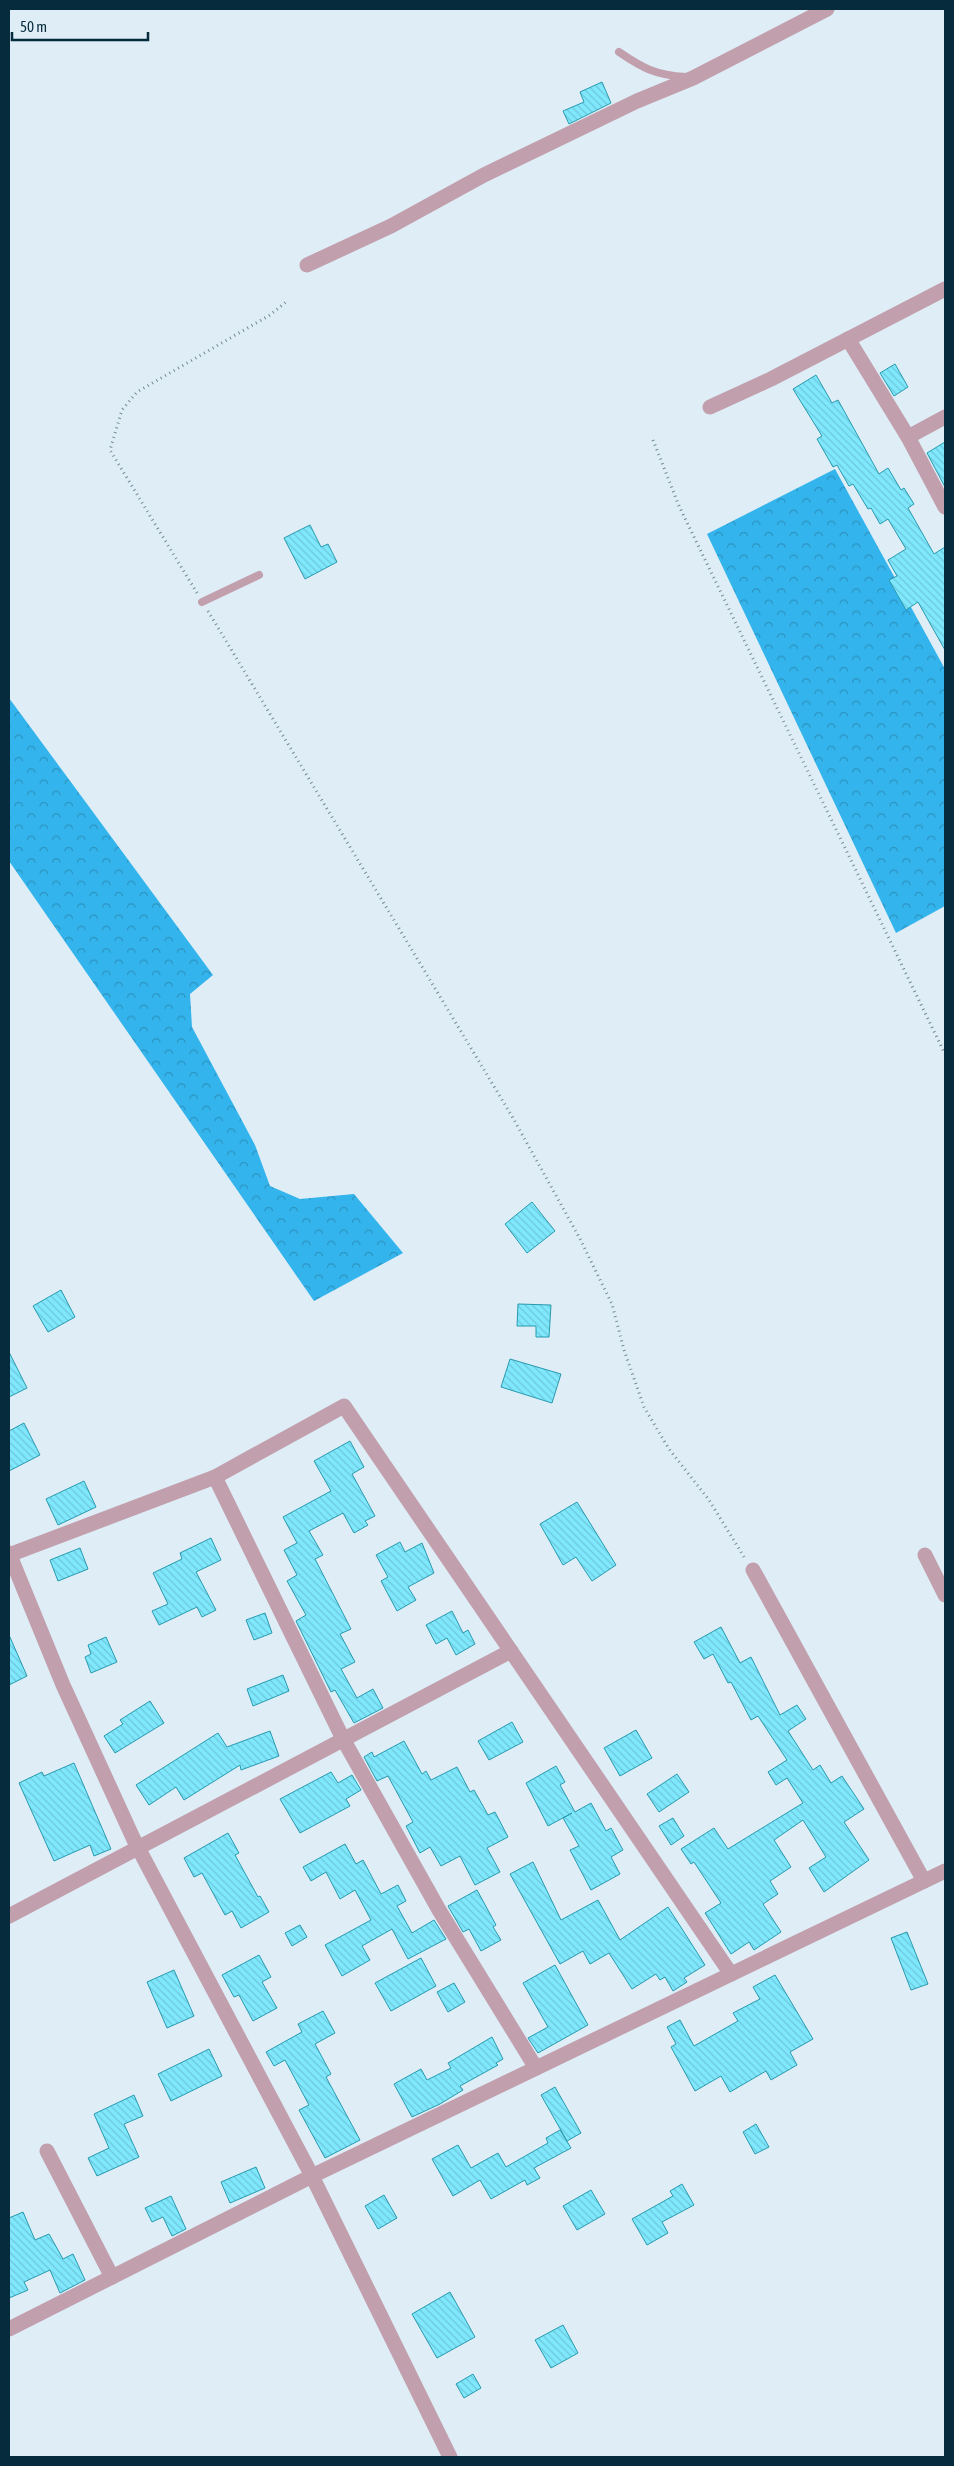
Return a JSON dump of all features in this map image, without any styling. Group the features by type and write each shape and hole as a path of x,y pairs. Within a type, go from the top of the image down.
{"street":[{"path":"307,265 391,226 484,175 636,102 693,78 827,9"},
{"path":"710,407 945,289"},
{"path":"848,339 908,437 945,506"},
{"path":"908,437 945,417"},
{"path":"450,2457 312,2176 139,1849 63,1684 9,1554 214,1477 344,1406 731,1974"},
{"path":"214,1477 343,1739 438,1910 536,2068"},
{"path":"925,1555 945,1595"},
{"path":"753,1570 924,1881"},
{"path":"9,1916 511,1651"},
{"path":"9,2329 312,2176 945,1871"},
{"path":"47,2151 112,2277"}],"lane":[{"path":"619,52 661,75 693,78"},
{"path":"202,602 259,575"}],"path":[{"path":"286,302 270,315 137,392 122,410 110,450 513,1118 579,1237 612,1304 624,1350 644,1407 669,1449 709,1500 753,1570"},
{"path":"653,440 684,515 945,1054"}],"green space":[{"path":"835,469 945,669 945,906 896,933 707,534"},
{"path":"9,698 213,975 190,994 192,1027 255,1145 270,1186 300,1199 354,1194 403,1253 314,1301 9,861"}],"building":[{"path":"602,82 611,103 569,124 563,111 584,102 580,92"},
{"path":"895,364 908,387 894,396 880,373"},
{"path":"816,375 832,403 838,400 879,474 888,468 901,490 904,488 914,504 908,508 934,554 945,547 945,650 918,602 906,610 889,580 897,576 888,560 906,549 888,519 880,524 871,508 868,509 853,484 849,486 837,465 833,467 817,439 822,436 793,389"},
{"path":"945,442 945,487 927,453"},
{"path":"310,525 321,547 328,544 337,562 305,579 284,538"},
{"path":"532,1202 555,1231 527,1253 505,1224"},
{"path":"61,1290 75,1317 48,1332 33,1306"},
{"path":"518,1304 551,1305 549,1337 536,1337 536,1326 517,1326"},
{"path":"9,1352 27,1388 9,1397"},
{"path":"510,1359 561,1374 552,1403 501,1387"},
{"path":"24,1423 40,1455 9,1471 9,1431"},
{"path":"350,1441 364,1467 352,1474 375,1516 365,1521 368,1525 354,1533 343,1513 309,1531 323,1555 315,1559 351,1629 340,1634 355,1662 341,1669 357,1698 373,1689 383,1708 354,1723 335,1690 331,1692 296,1621 306,1615 287,1581 297,1575 284,1550 297,1543 283,1517 331,1491 314,1461"},
{"path":"84,1481 96,1507 58,1525 46,1499"},
{"path":"577,1502 616,1565 592,1581 576,1557 563,1565 540,1524"},
{"path":"211,1538 221,1560 196,1572 216,1610 202,1617 197,1607 159,1625 152,1611 168,1604 153,1573 182,1559 180,1553"},
{"path":"400,1542 405,1552 422,1543 434,1573 408,1587 416,1600 397,1611 381,1581 388,1577 376,1555"},
{"path":"80,1548 88,1569 58,1581 50,1560"},
{"path":"452,1611 463,1633 468,1630 475,1644 456,1655 447,1638 436,1644 426,1625"},
{"path":"265,1613 272,1633 254,1640 246,1620"},
{"path":"721,1627 740,1663 751,1657 780,1715 797,1705 806,1719 788,1731 813,1770 820,1765 831,1783 842,1776 864,1809 844,1822 869,1860 824,1892 809,1868 826,1857 803,1820 774,1840 791,1867 770,1881 778,1894 763,1904 781,1932 754,1950 749,1942 731,1954 705,1913 721,1903 694,1862 691,1864 681,1849 714,1828 728,1849 803,1803 787,1778 776,1785 768,1772 787,1760 758,1716 751,1720 731,1682 728,1683 713,1654 704,1659 694,1642"},
{"path":"9,1635 27,1676 9,1685"},
{"path":"106,1637 117,1662 91,1673 85,1657 91,1654 88,1645"},
{"path":"283,1675 289,1691 253,1706 247,1689"},
{"path":"150,1701 164,1723 115,1753 104,1736 123,1724 120,1720"},
{"path":"512,1722 523,1742 489,1760 478,1741"},
{"path":"636,1730 652,1758 620,1776 604,1748"},
{"path":"270,1731 279,1756 241,1770 240,1765 184,1800 176,1787 149,1805 136,1785 218,1733 227,1747"},
{"path":"404,1741 422,1774 426,1771 431,1780 457,1767 470,1792 474,1790 488,1815 495,1812 508,1837 487,1848 500,1872 475,1885 460,1856 441,1866 430,1847 420,1853 406,1826 413,1822 388,1776 377,1781 364,1757 372,1752 374,1757"},
{"path":"74,1763 111,1849 94,1856 90,1845 54,1861 19,1783 42,1772 44,1776"},
{"path":"556,1766 565,1782 560,1785 575,1812 591,1803 606,1831 611,1828 623,1850 611,1857 620,1874 591,1890 570,1850 579,1846 563,1818 572,1813 548,1826 526,1783"},
{"path":"331,1772 338,1783 352,1775 361,1790 346,1799 350,1806 300,1833 280,1799"},
{"path":"677,1774 689,1792 659,1812 647,1794"},
{"path":"673,1818 684,1836 671,1845 659,1826"},
{"path":"228,1833 239,1853 235,1855 258,1897 260,1896 269,1912 241,1928 232,1911 225,1915 202,1873 194,1877 184,1858"},
{"path":"345,1844 356,1864 363,1860 381,1894 398,1885 406,1901 397,1906 412,1933 434,1920 446,1939 408,1959 392,1929 362,1946 370,1960 342,1976 325,1945 371,1920 355,1890 340,1899 326,1872 311,1881 303,1867"},
{"path":"533,1862 561,1920 598,1900 620,1940 668,1907 705,1965 684,1978 687,1982 673,1991 665,1977 660,1980 656,1974 632,1989 609,1953 590,1964 583,1951 560,1964 510,1874"},
{"path":"477,1890 496,1925 493,1927 501,1940 481,1951 469,1929 463,1932 448,1906"},
{"path":"300,1925 307,1937 292,1946 285,1933"},
{"path":"907,1932 928,1984 911,1990 891,1938"},
{"path":"259,1955 271,1977 262,1982 277,2008 253,2021 239,1995 234,1997 222,1975"},
{"path":"421,1958 436,1986 391,2011 375,1983"},
{"path":"555,1965 588,2025 538,2053 528,2038 548,2027 523,1983"},
{"path":"174,1970 194,2016 167,2028 147,1982"},
{"path":"775,1975 813,2039 790,2052 797,2065 771,2080 766,2071 730,2092 721,2076 695,2091 671,2047 676,2044 667,2027 680,2020 694,2046 738,2021 733,2013 760,1999 753,1987"},
{"path":"454,1983 465,2002 448,2012 437,1992"},
{"path":"323,2011 335,2033 315,2044 331,2074 326,2077 360,2140 325,2158 299,2110 309,2105 285,2060 274,2066 266,2052 302,2032 298,2024"},
{"path":"492,2037 503,2059 496,2063 498,2065 460,2086 463,2090 440,2104 412,2117 394,2084 421,2069 427,2080 451,2068 448,2063"},
{"path":"209,2049 222,2076 171,2101 158,2074"},
{"path":"555,2087 581,2133 567,2141 541,2095"},
{"path":"134,2095 143,2116 124,2124 139,2157 97,2176 88,2158 109,2148 94,2114"},
{"path":"756,2124 769,2147 755,2154 743,2132"},
{"path":"560,2130 571,2148 534,2168 540,2178 527,2185 525,2180 491,2199 480,2180 453,2196 432,2159 458,2145 471,2168 498,2153 506,2167 548,2143 546,2138"},
{"path":"256,2167 265,2188 230,2203 221,2182"},
{"path":"682,2184 694,2205 662,2222 668,2233 647,2245 632,2219 673,2196 670,2191"},
{"path":"591,2190 605,2214 577,2230 563,2206"},
{"path":"384,2195 397,2218 378,2229 365,2206"},
{"path":"171,2196 186,2229 172,2236 163,2217 152,2222 145,2208"},
{"path":"23,2212 35,2240 49,2234 63,2259 73,2254 85,2280 60,2293 50,2270 24,2282 28,2290 9,2298 9,2218"},
{"path":"450,2292 475,2337 437,2358 412,2314"},
{"path":"563,2325 578,2353 551,2368 535,2340"},
{"path":"473,2374 481,2388 464,2398 456,2384"}]}
